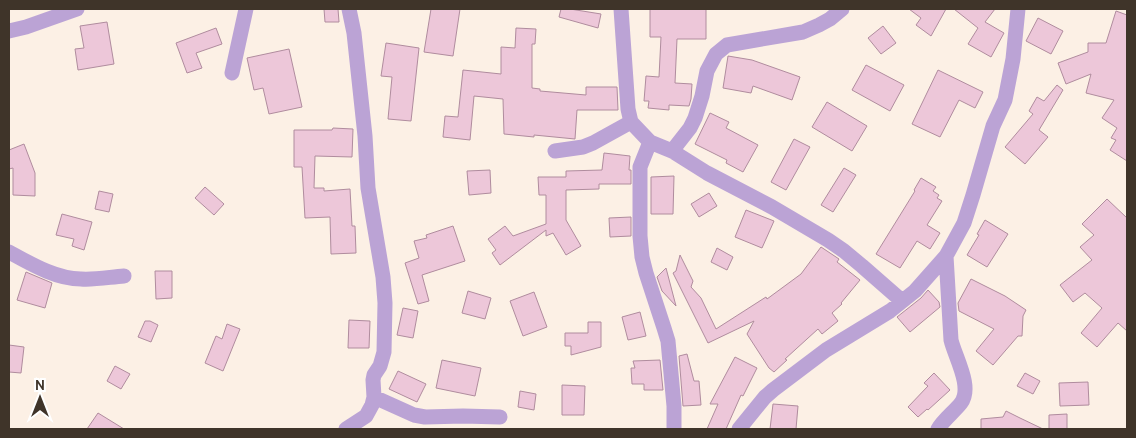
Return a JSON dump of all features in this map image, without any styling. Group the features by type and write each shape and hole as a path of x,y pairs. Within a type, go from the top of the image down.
{"street":[{"path":"9,31 77,9"},
{"path":"232,73 246,9"},
{"path":"346,429 364,422 374,398 374,375 380,366 384,352 385,289 368,188 365,136 354,33 349,9"},
{"path":"621,9 628,109 631,122 650,142 672,151 707,173 772,207 828,240 844,251 902,301"},
{"path":"672,151 682,140 692,123 702,96 707,71 716,54 727,45 803,32 830,19 842,9"},
{"path":"739,429 764,397 826,350 890,311 915,290 946,256 964,224 993,126 1005,100 1013,59 1018,9"},
{"path":"554,151 583,147 631,122"},
{"path":"650,142 640,167 640,236 646,273 668,341 673,391 674,429"},
{"path":"9,252 37,267 68,278 82,280 124,276"},
{"path":"938,429 965,397 962,370 951,340 946,256"},
{"path":"374,398 414,415 425,417 500,417"}],"building":[{"path":"324,9 338,9 339,22 325,22"},
{"path":"431,9 460,9 453,56 424,52"},
{"path":"561,9 601,14 598,28 559,17"},
{"path":"650,9 706,9 706,39 677,39 675,83 692,84 689,106 669,105 669,110 648,108 649,101 644,101 646,76 659,77 661,37 650,37"},
{"path":"909,9 946,9 931,36 916,25 921,18"},
{"path":"954,9 995,9 985,22 1004,33 991,57 968,44 978,28"},
{"path":"1116,11 1127,15 1127,161 1110,150 1116,140 1111,138 1117,128 1102,118 1114,100 1086,93 1091,74 1066,84 1058,63 1088,52 1088,43 1106,43"},
{"path":"1038,18 1063,31 1051,54 1026,41"},
{"path":"107,22 114,64 78,70 75,49 84,48 80,26"},
{"path":"883,26 896,43 881,54 868,38"},
{"path":"216,28 222,44 196,53 202,68 187,73 176,43"},
{"path":"516,28 536,29 535,44 532,44 532,88 540,89 540,91 586,95 586,87 617,87 618,110 577,110 575,139 534,135 534,137 504,134 503,99 474,96 470,140 443,137 445,116 458,117 463,70 501,74 501,47 515,48"},
{"path":"386,43 419,48 411,121 388,119 392,77 381,76"},
{"path":"289,49 302,107 269,114 263,88 254,90 247,58"},
{"path":"728,56 752,60 800,77 792,100 753,86 751,93 723,88"},
{"path":"866,65 904,85 890,111 852,90"},
{"path":"938,70 983,92 975,108 959,100 940,137 912,124"},
{"path":"1057,85 1063,90 1039,130 1048,137 1025,164 1005,147 1033,114 1029,111 1037,97 1044,101"},
{"path":"827,102 867,126 852,151 812,127"},
{"path":"710,113 729,122 726,128 758,145 743,172 726,163 727,160 695,144"},
{"path":"333,128 353,129 352,157 315,156 314,188 324,188 324,191 350,189 352,226 355,226 356,253 331,254 330,217 305,218 302,167 294,167 294,130 332,130"},
{"path":"794,139 810,147 786,190 771,182"},
{"path":"24,144 35,173 35,196 13,195 13,168 9,169 9,150"},
{"path":"604,153 630,156 631,184 599,184 599,189 566,190 566,220 581,246 566,255 553,233 546,236 546,230 500,265 492,253 496,250 488,239 505,226 513,236 546,224 546,195 539,195 538,177 566,177 566,171 602,170"},
{"path":"844,168 856,175 833,212 821,205"},
{"path":"490,170 491,193 469,195 467,171"},
{"path":"674,176 673,214 651,214 651,177"},
{"path":"921,178 936,187 933,191 939,195 937,198 942,201 927,225 940,233 930,249 917,241 900,268 876,254"},
{"path":"205,187 224,204 214,215 195,198"},
{"path":"99,191 113,194 109,212 95,209"},
{"path":"709,193 717,206 699,217 691,204"},
{"path":"1107,199 1127,218 1127,331 1118,323 1097,347 1081,333 1102,308 1085,293 1073,302 1060,285 1092,260 1080,247 1094,235 1082,224"},
{"path":"746,210 774,221 762,248 735,237"},
{"path":"62,214 92,222 84,250 72,246 74,239 56,235"},
{"path":"631,217 631,236 610,237 609,218"},
{"path":"985,220 1008,234 987,267 967,255 979,235 977,234"},
{"path":"453,226 465,261 422,275 429,301 418,304 405,263 419,258 414,241 427,238 426,235"},
{"path":"821,247 839,259 837,262 860,280 842,304 832,313 838,321 822,334 818,329 785,359 787,360 774,372 769,368 747,334 754,321 708,343 673,273 676,271 680,255 693,281 691,287 701,298 716,329 766,297 767,299 801,274"},
{"path":"717,248 733,257 727,270 711,262"},
{"path":"666,268 676,306 662,291 657,277"},
{"path":"155,271 172,271 172,298 156,299"},
{"path":"26,272 52,283 45,308 17,300"},
{"path":"971,279 1005,296 1026,310 1023,316 1022,336 1018,336 993,365 976,351 994,329 959,311 958,303"},
{"path":"928,290 939,302 940,307 910,332 897,317"},
{"path":"468,291 491,298 485,319 462,313"},
{"path":"534,292 547,327 523,336 510,301"},
{"path":"403,308 418,311 413,338 397,335"},
{"path":"640,312 646,336 628,340 622,317"},
{"path":"349,320 370,321 369,348 348,348"},
{"path":"145,321 158,325 151,342 138,337"},
{"path":"588,322 601,322 601,347 571,355 571,346 565,346 565,333 588,333"},
{"path":"227,324 240,329 223,371 205,363 216,336 222,339"},
{"path":"9,345 24,347 21,373 9,372"},
{"path":"687,354 694,381 699,381 701,405 683,406 679,356"},
{"path":"735,357 757,368 743,396 741,395 726,429 707,429 718,404 710,404"},
{"path":"442,360 481,368 475,396 436,388"},
{"path":"660,360 663,390 644,390 644,384 632,384 631,368 635,368 633,361"},
{"path":"115,366 130,374 121,389 107,381"},
{"path":"398,371 426,384 417,402 389,389"},
{"path":"934,373 950,390 918,417 908,407 928,386 924,383"},
{"path":"1025,373 1040,381 1033,394 1017,386"},
{"path":"1088,382 1089,405 1060,406 1059,383"},
{"path":"562,385 585,386 584,415 562,415"},
{"path":"520,391 536,394 534,410 518,407"},
{"path":"773,404 798,406 796,429 770,429"},
{"path":"1006,411 1043,429 981,429 981,419 1003,417"},
{"path":"98,413 124,429 87,429"},
{"path":"1067,414 1067,429 1049,429 1049,415"}]}
